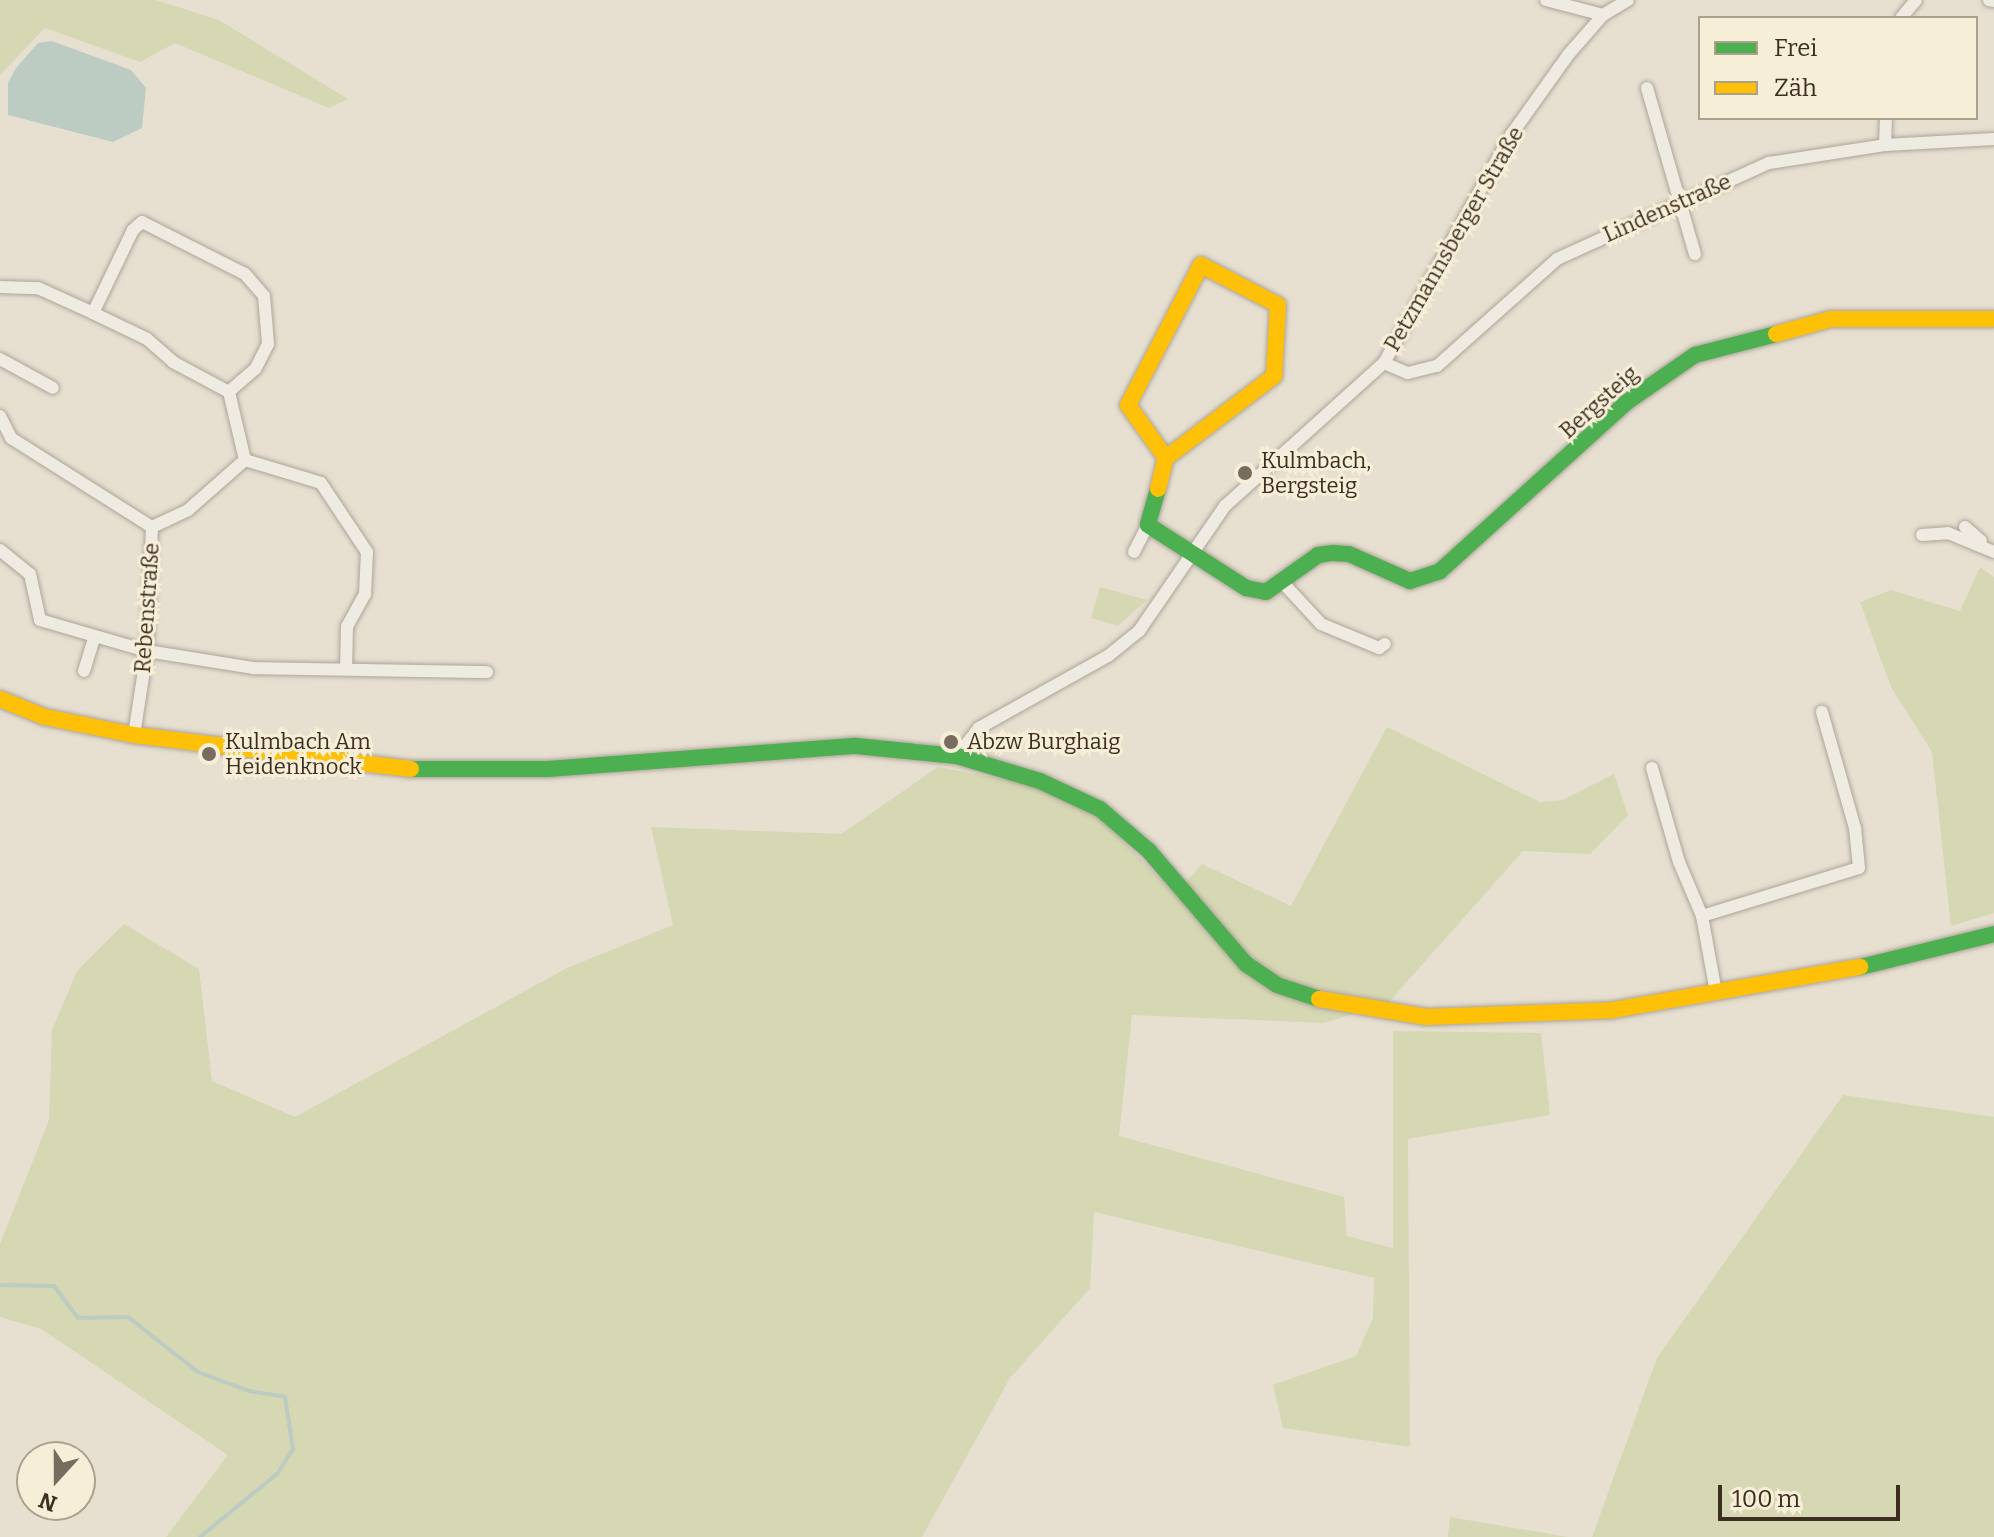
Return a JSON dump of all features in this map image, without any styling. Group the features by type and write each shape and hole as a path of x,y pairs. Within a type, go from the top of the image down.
{"street":[{"path":"1546,0 1591,4 1603,15"},
{"name":"Petzmannsberger Straße","path":"957,756 979,728 1108,656 1139,631 1225,506 1384,363 1511,135 1603,15 1628,0"},
{"path":"1903,16 1916,0"},
{"path":"1647,88 1695,254"},
{"path":"1885,145 1886,120"},
{"name":"Lindenstraße","path":"1384,363 1408,373 1437,366 1557,259 1680,200 1769,163 1885,145 1994,139"},
{"path":"93,313 133,230 142,222 245,274 264,296 271,328 261,360 229,392"},
{"path":"1134,552 1148,525 1166,458 1274,376 1278,305 1201,265 1128,405 1166,458"},
{"path":"0,287 38,288 93,313 147,339 173,362 229,392 245,460"},
{"name":"Bergsteig","path":"1284,584 1318,555 1333,553 1349,554 1410,581 1440,571 1627,402 1695,355 1831,319 1994,319"},
{"path":"0,359 53,388"},
{"name":"Rebenstraße","path":"0,416 11,438 152,527 147,651 134,735"},
{"path":"152,527 188,510 245,460"},
{"path":"245,460 321,483 367,552 365,594 347,626 346,669"},
{"path":"1148,525 1246,588 1266,592 1284,584 1321,624 1379,648 1385,644"},
{"path":"1965,527 1990,549"},
{"path":"1922,535 1948,533 1990,549"},
{"path":"0,550 30,574 40,620 94,638 147,651 253,668 487,672"},
{"path":"84,671 94,638"},
{"path":"0,699 45,717 134,735 294,758 430,771 548,769 856,746 957,756 1040,781 1100,809 1149,851 1246,964 1277,985 1333,1003 1426,1017 1558,1015 1716,992 1912,958 1994,934"},
{"path":"1702,916 1859,868 1855,828 1822,712"},
{"path":"1652,768 1679,862 1702,916 1716,992"}],"green space":[{"path":"0,0 156,0 219,20 348,99 329,108 175,43 140,62 45,28 0,75"},
{"path":"1980,567 1994,577 1994,913 1951,926 1932,752 1891,687 1860,602 1891,590 1960,611"},
{"path":"1100,587 1147,600 1118,626 1091,618"},
{"path":"1387,727 1540,802 1563,800 1614,774 1628,815 1590,854 1523,851 1389,1002 1324,1023 1132,1015 1119,1136 1344,1197 1347,1236 1393,1248 1393,1031 1541,1033 1550,1115 1408,1139 1410,1447 1283,1428 1273,1385 1356,1356 1373,1318 1374,1278 1094,1212 1090,1288 1010,1378 922,1537 166,1537 228,1455 41,1329 0,1317 0,1244 49,1120 52,1030 77,971 124,924 199,969 212,1081 295,1117 567,968 673,925 651,827 841,834 938,767 1029,784 1094,812 1175,894 1202,864 1291,906"},
{"path":"1843,1095 1994,1117 1994,1537 1592,1537 1657,1358"},
{"path":"1450,1517 1568,1537 1448,1537"}],"shaded area":[{"path":"52,41 131,70 146,88 142,128 113,142 8,115 8,83 16,68 38,43"}],"waterway":[{"path":"0,1285 54,1286 78,1318 128,1317 198,1372 249,1391 285,1397 293,1449 278,1473 200,1537"}],"traffic: fast":[{"path":"1158,489 1148,525 1246,588 1266,592 1318,555 1333,553 1349,554 1410,581 1440,571 1627,402 1695,355 1776,334"},
{"path":"411,769 548,769 856,746 957,756 1040,781 1100,809 1149,851 1246,964 1277,985 1319,999"},
{"path":"1860,967 1994,934"}],"traffic: slow":[{"path":"1158,489 1166,458 1274,376 1278,305 1201,265 1128,405 1166,458"},
{"path":"1776,334 1831,319 1994,319"},
{"path":"0,699 45,717 134,735 411,769"},
{"path":"1319,999 1426,1017 1613,1010 1860,967"}],"place":[{"name":"Kulmbach, Bergsteig","path":"1245,473"},
{"name":"Abzw Burghaig","path":"951,742"},
{"name":"Kulmbach Am Heidenknock","path":"209,754"}]}
